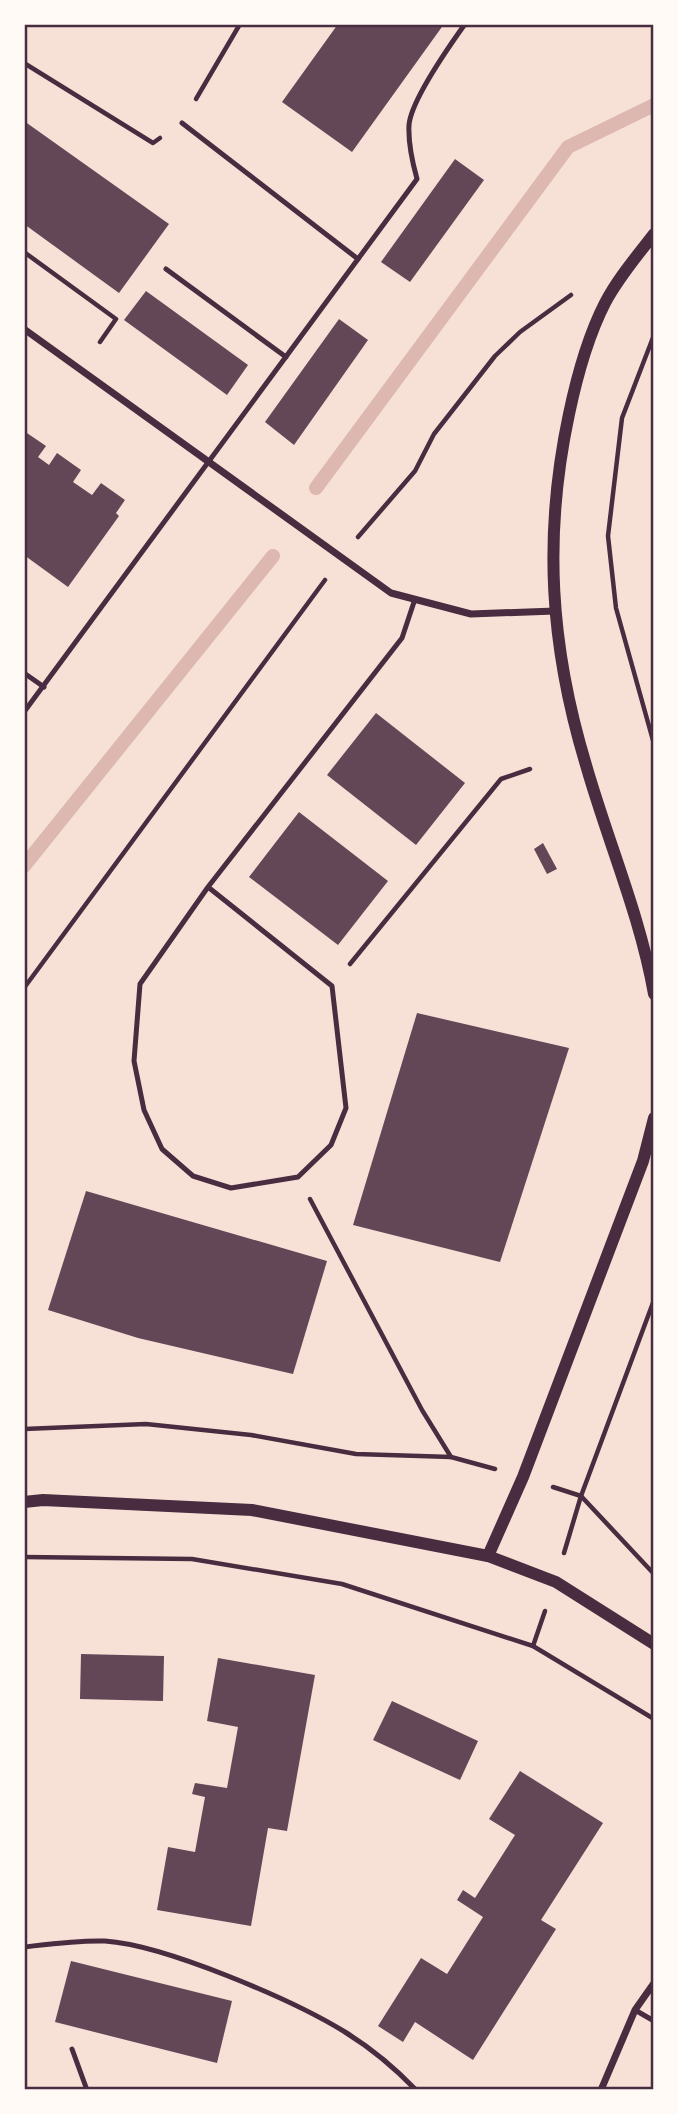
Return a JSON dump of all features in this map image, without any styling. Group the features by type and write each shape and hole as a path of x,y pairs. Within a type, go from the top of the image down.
{"street":[{"path":"653,233 606,302 588,341 574,388 562,447 551,531 555,611 566,690 647,958 653,994"},
{"path":"24,329 211,460 391,593 471,614 555,611"},
{"path":"488,1556 523,1477 643,1161 653,1118"},
{"path":"24,1503 43,1500 252,1510 488,1556 556,1582 653,1644"},
{"path":"601,2090 635,2010 653,1983"}],"lane":[{"path":"24,712 416,179 410,152 409,122 439,60 465,24"},
{"path":"182,122 358,259"},
{"path":"166,269 286,357"},
{"path":"208,887 332,986 346,1108 331,1145 298,1177 230,1188 192,1176 162,1149 144,1110 134,1061 140,984 208,887 402,638 415,599"},
{"path":"24,673 44,687"},
{"path":"24,1947 106,1941 181,1959 291,2005 345,2032 398,2071 416,2090"},
{"path":"635,2010 653,2021"},
{"path":"72,2049 87,2090"}],"path":[{"path":"24,64 153,143 182,122 240,24"},
{"path":"24,252 116,319 100,342"},
{"path":"365,528 415,471 434,434 495,356 520,332 571,295"},
{"path":"653,335 622,418 608,536 616,608 653,744"},
{"path":"24,988 323,582"},
{"path":"332,986 501,779 530,769"},
{"path":"298,1177 422,1410 451,1457"},
{"path":"581,1496 653,1300"},
{"path":"24,1429 146,1424 251,1435 356,1454 451,1457 581,1496 653,1574"},
{"path":"24,1557 192,1559 341,1584 533,1646 653,1719"}],"building":[{"path":"338,24 444,24 352,152 282,102"},
{"path":"24,121 169,224 119,293 24,224"},
{"path":"455,159 484,180 410,282 381,262"},
{"path":"146,291 248,365 227,395 124,320"},
{"path":"339,319 368,340 294,445 265,422"},
{"path":"24,431 46,446 38,457 49,465 57,453 81,470 73,482 92,495 101,483 125,500 116,513 119,516 68,587 24,555"},
{"path":"376,713 465,783 416,845 327,775"},
{"path":"299,812 388,881 338,945 249,877"},
{"path":"543,843 557,869 547,874 534,849"},
{"path":"417,1013 569,1048 500,1262 353,1225"},
{"path":"86,1191 327,1261 293,1374 138,1338 48,1310"},
{"path":"81,1654 164,1656 163,1701 80,1699"},
{"path":"218,1658 315,1675 287,1831 268,1828 251,1926 157,1910 168,1847 195,1852 205,1797 192,1794 195,1783 227,1788 238,1727 207,1721"},
{"path":"392,1701 478,1741 460,1780 373,1740"},
{"path":"520,1771 603,1823 541,1920 556,1929 473,2060 415,2022 403,2042 378,2026 421,1958 447,1974 483,1917 457,1900 463,1890 475,1898 515,1835 489,1819"},
{"path":"71,1961 232,2001 217,2063 55,2022"}],"waterway":[{"path":"316,488 568,147 654,105"},
{"path":"24,866 273,556"}]}
